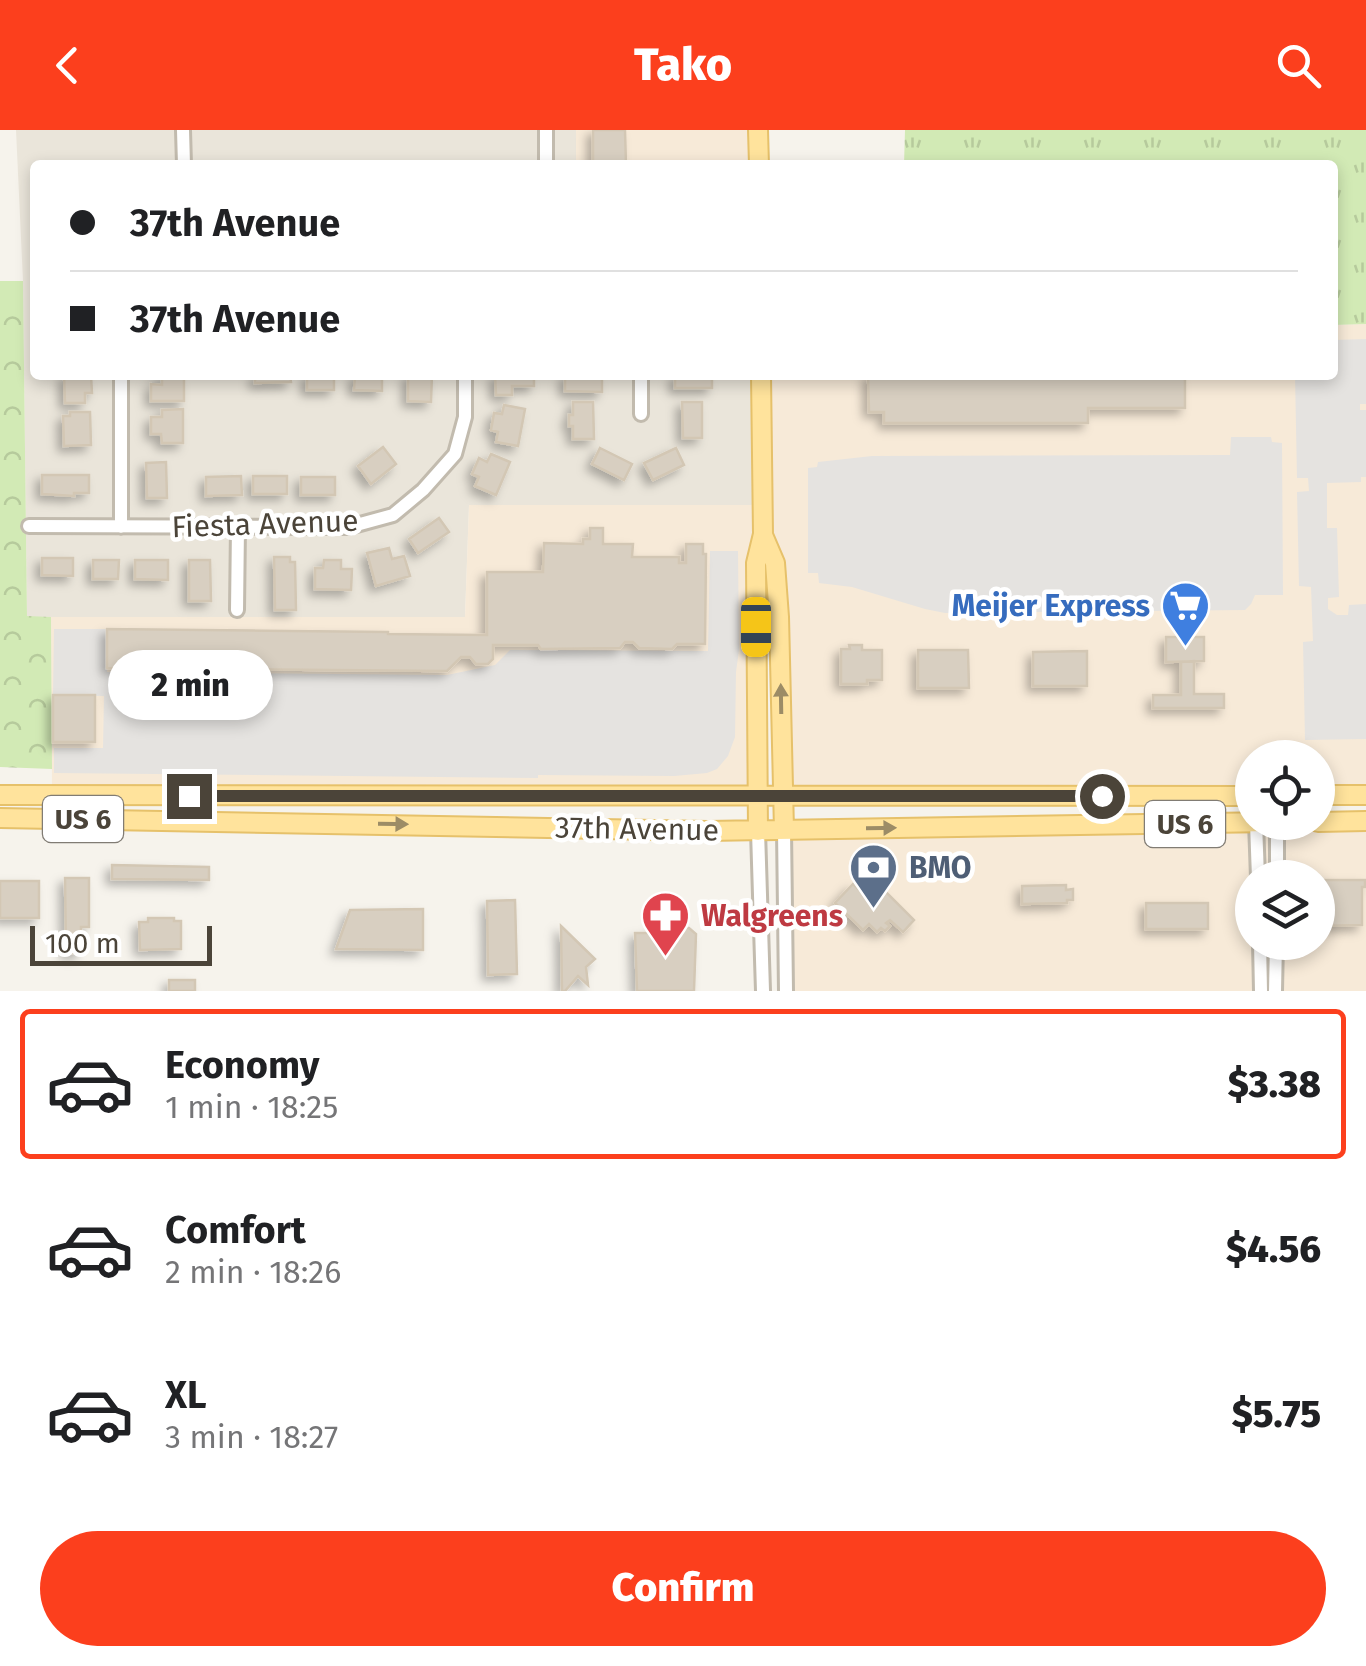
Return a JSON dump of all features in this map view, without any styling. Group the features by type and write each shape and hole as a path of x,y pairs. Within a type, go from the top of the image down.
{"main road":[{"path":"758,130 759,160"},
{"path":"758,831 756,563 763,534 761,380"},
{"path":"763,534 775,563 779,617 784,830"},
{"name":"37th Avenue","path":"0,795 1235,796"},
{"path":"1335,795 1366,795"},
{"name":"37th Avenue","path":"0,818 758,831 1235,823"},
{"path":"1335,822 1366,821"}],"street":[{"path":"183,130 184,160"},
{"path":"546,130 546,160"},
{"path":"120,527 122,380"},
{"name":"Fiesta Avenue","path":"29,526 349,528 393,515 423,490 454,454 465,417 465,380"},
{"path":"640,380 641,414"},
{"path":"238,527 238,610"},
{"path":"784,830 786,991"},
{"path":"758,831 762,991"},
{"path":"1260,960 1261,991"},
{"path":"1275,991 1276,960"}],"shaded area":[{"path":"16,130 576,130 576,160 30,160 30,380 758,380 758,505 469,506 465,617 27,617 23,281"},
{"path":"576,130 756,130 756,160 576,160"},
{"path":"1366,324 1366,789 1335,789 1335,740 1235,740 1235,789 788,790 770,534 767,380 1338,380 1338,325"},
{"path":"1366,339 1366,404 1360,404 1360,410 1366,410 1366,477 1361,477 1361,482 1327,483 1327,528 1337,528 1339,597 1328,598 1328,609 1337,615 1348,615 1349,605 1366,604 1366,739 1305,740 1303,642 1313,641 1311,587 1299,586 1297,492 1309,491 1308,478 1297,478 1295,380 1338,380 1338,340"},
{"path":"1231,437 1271,437 1272,442 1282,443 1283,595 1255,595 1245,610 945,613 852,587 819,583 818,573 808,573 808,468 817,467 818,462 872,456 1230,455"},
{"path":"469,505 758,505 753,792 52,791 51,617 465,617"},
{"path":"710,551 738,551 739,650 735,737 728,756 717,769 707,773 538,778 54,773 54,748 103,748 104,696 53,695 54,629 107,629 107,672 447,675 495,665 510,650 708,651"},
{"path":"1335,826 1366,826 1366,991 792,991 790,835 1235,828 1235,840 1335,840"}],"green space":[{"path":"905,130 1366,130 1366,324 1338,325 1338,160 904,160"},
{"path":"0,281 23,281 27,616 51,617 52,769 0,767"}],"building":[{"path":"593,130 625,130 626,160 593,160"},
{"path":"64,380 91,380 92,393 85,393 85,403 65,403"},
{"path":"162,380 184,380 184,401 151,401 151,384 162,385"},
{"path":"255,380 291,382 255,383"},
{"path":"307,380 334,380 334,390 307,390"},
{"path":"355,380 382,380 382,391 354,390"},
{"path":"408,380 432,380 431,402 408,401"},
{"path":"495,380 534,380 534,386 512,386 512,395 496,395"},
{"path":"565,380 602,380 602,392 565,391"},
{"path":"675,380 712,380 712,388 675,388"},
{"path":"868,380 1185,380 1185,408 1088,408 1088,423 884,423 884,412 869,412"},
{"path":"573,402 593,402 594,439 573,439 569,415 573,415"},
{"path":"682,402 702,402 702,438 683,438"},
{"path":"504,405 525,409 518,446 496,442 498,432 491,430 494,413 502,414"},
{"path":"183,409 183,443 162,443 161,434 151,434 151,417 162,417 162,410"},
{"path":"70,412 90,412 91,445 64,446 63,416 70,416"},
{"path":"383,447 396,464 371,484 358,466"},
{"path":"600,448 632,464 624,480 592,464"},
{"path":"676,448 684,465 653,480 644,463"},
{"path":"491,454 510,462 496,495 475,486 479,477 472,474 479,458 487,462"},
{"path":"166,462 167,498 147,498 146,463"},
{"path":"42,475 89,475 89,493 42,494"},
{"path":"241,476 242,495 206,496 206,477"},
{"path":"253,476 287,476 287,494 253,494"},
{"path":"301,477 335,477 335,495 301,495"},
{"path":"439,518 449,532 418,553 409,539"},
{"path":"590,528 603,528 603,544 633,544 632,557 679,557 679,563 686,563 686,544 703,544 705,644 677,644 672,649 639,648 633,642 625,642 620,648 493,645 493,659 488,664 476,664 470,657 461,657 447,671 107,668 107,629 487,635 487,572 543,572 544,543 583,544 583,539 590,539"},
{"path":"389,548 392,559 404,556 410,576 376,586 367,553"},
{"path":"274,557 290,557 290,562 295,562 296,610 275,610"},
{"path":"42,558 73,558 73,576 42,575"},
{"path":"93,560 119,560 118,579 93,579"},
{"path":"135,560 168,560 168,580 135,579"},
{"path":"189,560 210,560 211,601 189,601"},
{"path":"324,560 341,560 341,569 352,569 351,590 315,589 315,568 323,568"},
{"name":"Meijer Express","path":"1166,637 1204,637 1204,661 1166,662"},
{"path":"849,645 882,650 882,680 841,684 841,649 850,649"},
{"path":"918,650 968,650 969,688 918,688"},
{"path":"1087,651 1087,686 1033,686 1033,652"},
{"path":"1194,661 1194,694 1224,694 1224,708 1153,708 1153,695 1181,695 1181,662"},
{"path":"53,695 95,695 95,742 53,742"},
{"path":"112,865 209,867 209,880 112,879"},
{"path":"65,878 89,878 89,927 81,927 81,953 66,953"},
{"path":"1335,880 1365,880 1362,925 1335,926"},
{"path":"0,881 39,881 39,918 0,918"},
{"name":"BMO","path":"853,884 872,902 884,890 914,920 903,932 890,920 885,931 881,928 877,932 869,924 863,930 835,903"},
{"path":"1066,885 1066,890 1073,889 1073,900 1067,903 1022,904 1022,886"},
{"path":"515,900 517,974 488,975 487,901"},
{"path":"1146,903 1208,903 1208,929 1146,929"},
{"path":"423,909 423,950 336,949 350,910"},
{"path":"148,918 181,921 181,949 140,950 139,922 148,922"},
{"path":"561,926 595,959 586,967 588,985 578,976 565,991 562,991"},
{"name":"Walgreens","path":"683,928 696,934 694,991 637,991 635,933"},
{"path":"169,980 195,980 195,991 169,991"}],"place":[{"name":"Meijer Express","path":"1185,648"},
{"name":"BMO","path":"874,910"},
{"name":"Walgreens","path":"666,958"}],"route":[{"path":"189,796 1102,796"}]}
